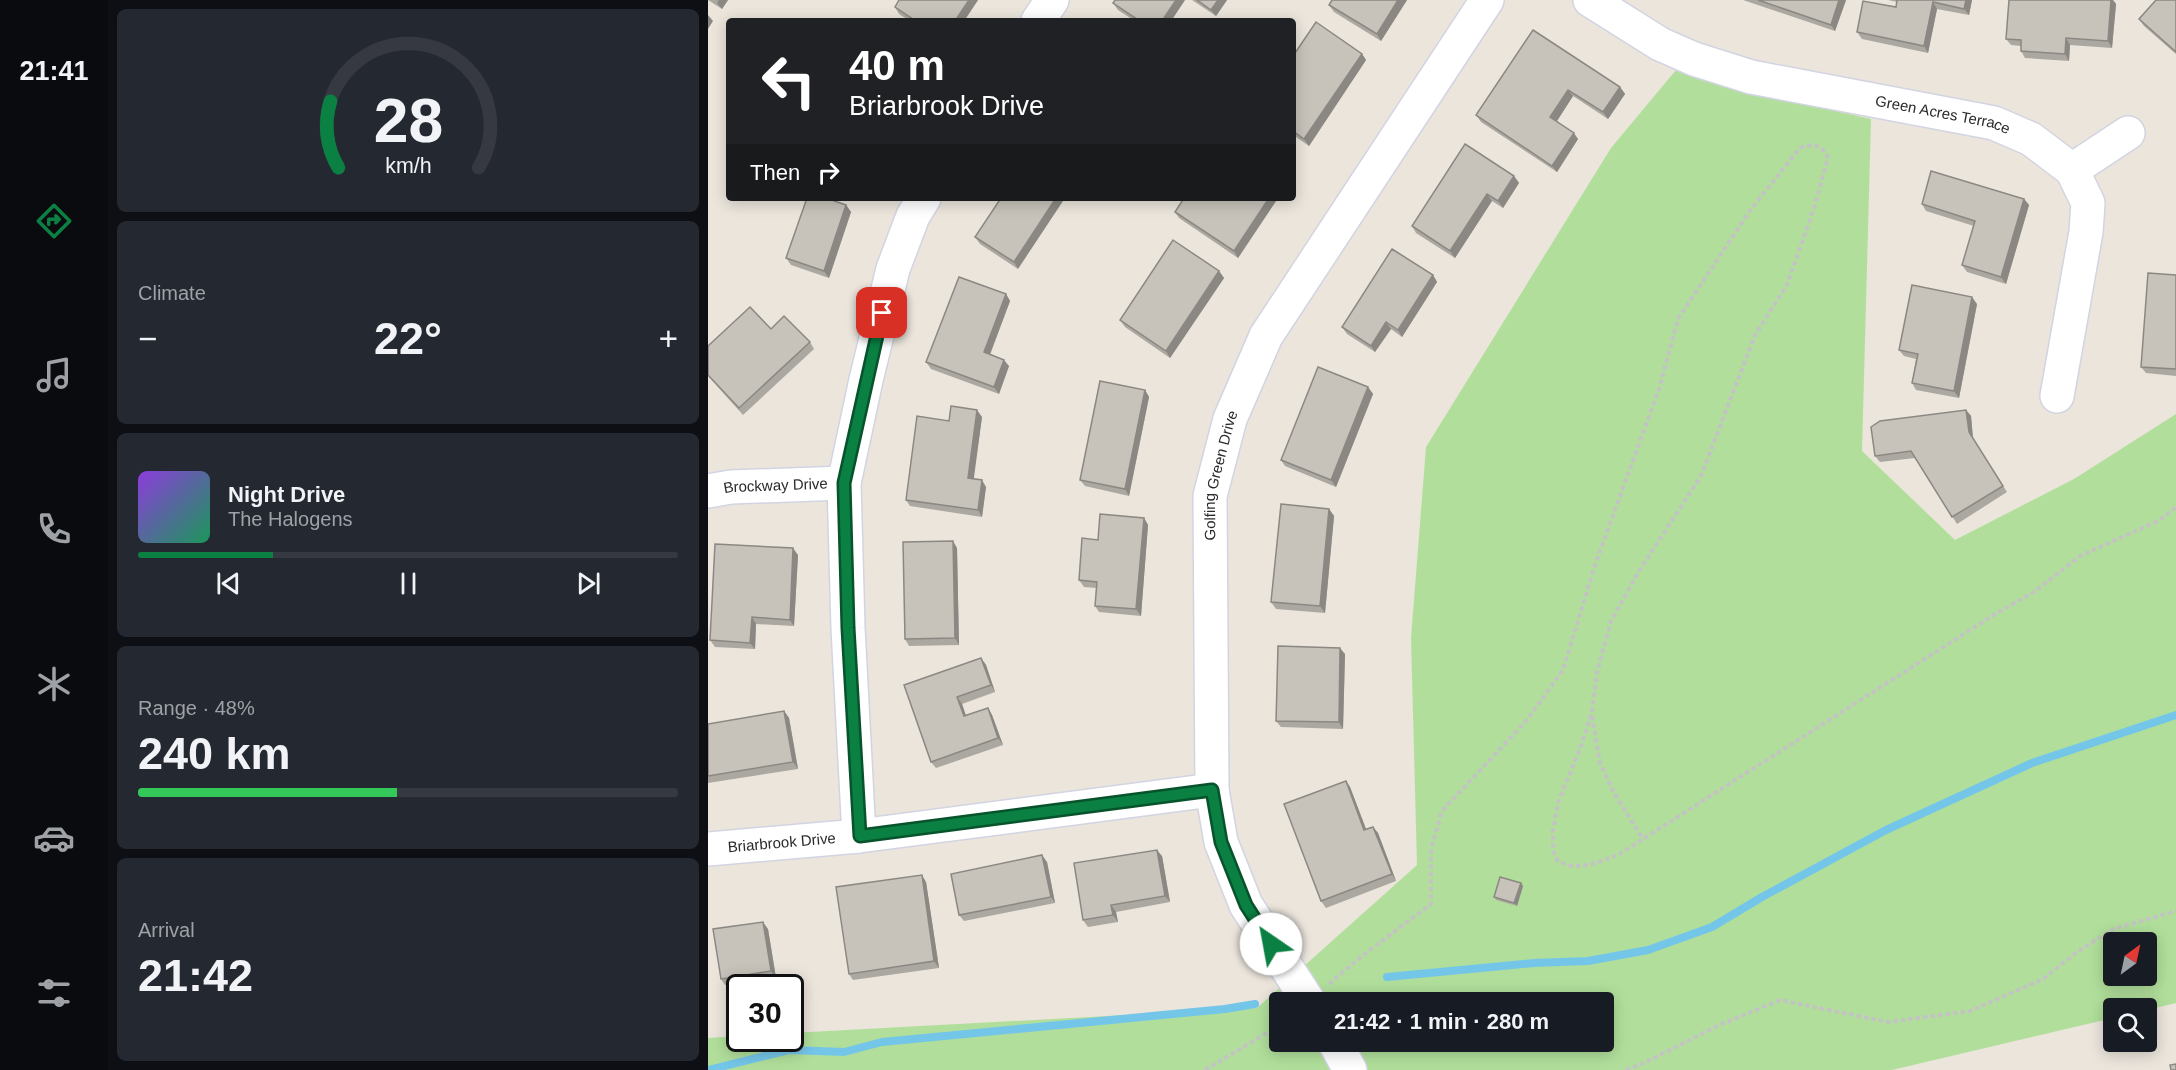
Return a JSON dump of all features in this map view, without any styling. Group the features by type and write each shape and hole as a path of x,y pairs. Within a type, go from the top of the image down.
{"street":[{"path":"1040,18 1052,0"},
{"name":"Golfing Green Drive","path":"1303,992 1246,905 1221,842 1212,790 1210,496 1230,419 1266,336 1488,0"},
{"name":"Green Acres Terrace","path":"1590,0 1660,44 1694,59 1751,77 1994,123 2031,139 2072,170 2088,203 2086,232 2057,396"},
{"path":"2072,170 2128,133"},
{"path":"860,836 848,628 844,483 893,269 913,216 922,201"},
{"name":"Brockway Drive","path":"708,491 731,487 844,483"},
{"name":"Briarbrook Drive","path":"708,849 860,836 1212,790"},
{"path":"1340,1052 1350,1070"}],"path":[{"path":"1320,992 1362,956 1431,904 1431,849 1442,811 1527,720 1563,670 1595,565 1659,389 1678,319 1751,209 1800,148 1811,144 1817,146 1822,148 1828,158 1814,208 1786,285 1755,335 1701,476 1639,571 1611,621 1597,672 1592,712 1558,803 1553,831 1553,851 1557,861 1568,867 1590,865 1618,855 1995,614 2034,592 2080,556 2158,521 2176,507"},
{"path":"1592,712 1600,763 1614,793 1643,839"},
{"path":"1626,1070 1714,1027 1780,1000 1888,1022 1970,1011 2043,980 2077,951 2113,929 2176,911"},
{"path":"1205,1070 1269,1031"}],"green space":[{"path":"1681,64 1741,90 1871,119 1862,451 1955,540 2074,479 2176,414 2176,1003 2157,1008 2157,998 2103,998 2103,1020 1892,1070 708,1070 708,1038 726,1037 726,1052 804,1052 804,1032 1257,1008 1269,997 1269,1052 1614,1052 1614,992 1275,992 1417,865 1411,638 1426,447 1611,148"}],"building":[{"path":"899,0 969,0 957,18 912,18 895,7"},
{"path":"1115,0 1176,0 1164,18 1136,18 1113,3"},
{"path":"1197,0 1218,0 1211,10"},
{"path":"1332,0 1398,0 1377,34 1329,5"},
{"path":"1758,0 1839,0 1831,25"},
{"path":"1897,0 1966,0 1964,9 1933,2 1924,46 1857,32 1863,1 1896,7"},
{"path":"2009,0 2111,0 2108,41 2066,38 2065,54 2021,51 2021,40 2006,39"},
{"path":"2156,0 2176,0 2176,52 2139,19"},
{"path":"1316,22 1362,54 1304,139 1296,133 1296,52"},
{"path":"1533,30 1620,87 1603,112 1568,90 1550,117 1574,133 1552,166 1476,115"},
{"path":"1465,144 1514,176 1498,201 1487,194 1450,251 1412,226"},
{"path":"1931,171 2024,199 2001,277 1962,265 1975,221 1922,204"},
{"path":"806,201 835,201 846,205 824,271 786,258"},
{"path":"999,201 1054,201 1014,262 975,237"},
{"path":"1182,201 1267,201 1234,251 1175,212"},
{"path":"1173,240 1219,271 1166,351 1120,320"},
{"path":"1392,249 1433,275 1398,330 1386,322 1371,346 1342,327"},
{"path":"2148,273 2176,275 2176,369 2141,367"},
{"path":"959,277 1006,294 984,352 1004,360 994,387 926,362"},
{"path":"1912,285 1972,297 1954,391 1912,383 1918,354 1899,350"},
{"path":"750,307 771,329 784,316 810,342 739,408 708,375 708,346"},
{"path":"1318,367 1368,387 1331,480 1281,460"},
{"path":"1100,381 1145,390 1125,489 1080,480"},
{"path":"951,406 977,410 968,478 982,480 978,510 906,500 917,416 949,421"},
{"path":"1966,410 1969,432 2003,486 1952,517 1911,451 1875,456 1871,427 1880,421"},
{"path":"1281,504 1329,509 1320,606 1271,602"},
{"path":"1100,514 1144,518 1136,609 1095,606 1097,582 1079,580 1082,538 1098,540"},
{"path":"953,541 955,638 905,639 903,542"},
{"path":"715,544 793,548 790,620 752,617 750,643 710,640"},
{"path":"1278,646 1340,648 1339,722 1276,721"},
{"path":"981,658 991,685 957,697 964,716 988,708 998,738 931,762 904,685"},
{"path":"784,711 793,762 708,776 708,724"},
{"path":"1346,781 1364,830 1373,827 1392,874 1321,901 1284,804"},
{"path":"1157,850 1165,896 1111,905 1113,915 1083,920 1074,863"},
{"path":"1042,855 1051,897 959,915 951,874"},
{"path":"922,875 934,961 849,974 836,887"},
{"path":"1500,877 1521,883 1514,903 1494,897"},
{"path":"763,922 771,971 726,974 726,978 721,979 713,929"},
{"path":"2176,1064 2176,1070 2171,1070 2170,1065"}],"waterway":[{"path":"1387,977 1534,963 1588,961 1648,950 1712,927 1762,897 1886,830 2032,763 2176,715"},
{"path":"708,1070 789,1050 844,1052 882,1042 1225,1009 1255,1004"}],"route":[{"path":"882,313 844,483 848,628 860,836 1212,790 1221,842 1246,905 1271,944"}]}
